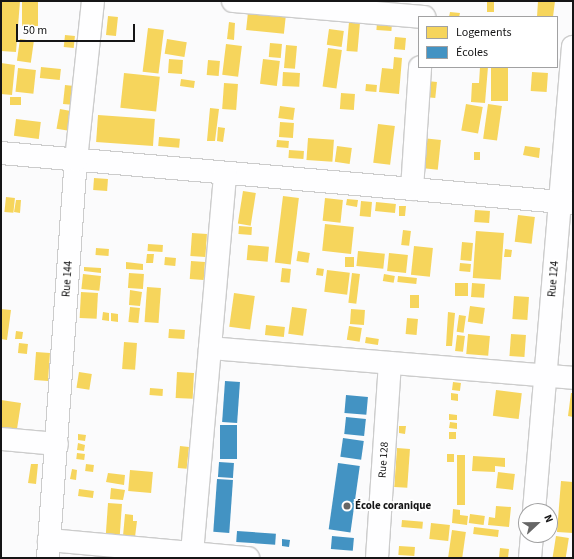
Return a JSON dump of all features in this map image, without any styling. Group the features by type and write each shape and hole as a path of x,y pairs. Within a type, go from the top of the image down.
{"street":[{"name":"Rue 144","path":"49,549 76,160 93,1"},
{"path":"233,1 275,3 418,16"},
{"path":"424,16 425,1"},
{"name":"Rue 124","path":"535,503 546,376 567,203 573,47"},
{"path":"412,189 420,68"},
{"path":"1,153 567,203"},
{"path":"192,553 225,173"},
{"path":"210,348 573,378"},
{"name":"Rue 128","path":"377,558 390,363"},
{"path":"1,439 57,444"},
{"path":"530,558 531,543"},
{"path":"49,549 192,553 248,558"}],"building: Logements":[{"path":"2,1 20,1 16,52 1,51"},
{"path":"22,1 38,1 38,26 22,26"},
{"path":"487,1 494,1 494,12 487,12"},
{"path":"538,1 555,1 553,16 537,16"},
{"path":"248,12 286,16 284,34 246,30"},
{"path":"450,12 460,13 459,16 449,16"},
{"path":"108,16 118,17 116,36 106,35"},
{"path":"229,22 235,23 234,40 227,39"},
{"path":"349,22 360,23 357,52 346,51"},
{"path":"377,22 392,23 391,31 376,30"},
{"path":"148,28 164,30 159,74 143,72"},
{"path":"329,29 344,31 342,47 327,45"},
{"path":"65,35 75,36 74,48 64,47"},
{"path":"395,37 406,38 405,50 394,49"},
{"path":"20,39 34,41 31,63 17,61"},
{"path":"167,39 187,42 184,57 165,54"},
{"path":"270,43 282,44 281,58 269,57"},
{"path":"226,44 242,46 238,77 222,75"},
{"path":"286,45 297,46 295,69 284,68"},
{"path":"328,48 342,50 336,89 323,87"},
{"path":"394,57 402,58 399,94 379,92 382,68 393,69"},
{"path":"169,59 183,60 182,74 168,73"},
{"path":"263,59 280,61 277,86 260,84"},
{"path":"208,60 220,61 219,76 207,75"},
{"path":"1,63 15,65 12,95 1,94"},
{"path":"41,67 61,69 60,80 40,78"},
{"path":"18,68 36,70 33,94 15,92"},
{"path":"480,68 488,68 485,103 471,102 472,83 479,83"},
{"path":"491,68 508,68 508,101 491,101"},
{"path":"283,72 300,73 299,87 282,86"},
{"path":"532,72 548,73 547,92 531,91"},
{"path":"124,73 160,77 156,112 120,108"},
{"path":"181,79 195,81 194,88 180,86"},
{"path":"427,81 437,82 435,98 425,97"},
{"path":"224,83 238,84 236,110 222,109"},
{"path":"366,84 377,85 376,92 365,91"},
{"path":"65,85 74,86 72,105 63,104"},
{"path":"341,93 355,94 354,110 340,109"},
{"path":"10,97 21,97 21,105 10,105"},
{"path":"466,104 483,107 478,134 461,131"},
{"path":"488,104 502,106 497,141 483,139"},
{"path":"280,106 295,108 293,120 278,118"},
{"path":"210,108 219,109 215,141 207,141"},
{"path":"60,109 71,111 67,131 57,129"},
{"path":"98,115 155,119 153,146 96,142"},
{"path":"16,119 41,122 39,139 14,136"},
{"path":"280,122 294,123 293,138 279,137"},
{"path":"378,124 395,126 390,165 373,163"},
{"path":"218,127 225,128 223,142 217,141"},
{"path":"159,137 180,139 179,148 158,146"},
{"path":"308,138 334,140 332,162 306,160"},
{"path":"422,138 441,140 438,170 419,168"},
{"path":"277,140 289,141 288,148 276,147"},
{"path":"337,146 352,148 350,164 335,162"},
{"path":"525,146 540,148 539,158 523,155"},
{"path":"289,150 304,151 303,159 288,158"},
{"path":"474,152 480,152 480,160 474,160"},
{"path":"94,178 108,179 107,191 93,190"},
{"path":"243,191 256,193 251,226 238,224"},
{"path":"283,196 299,198 291,264 275,263"},
{"path":"6,197 15,198 13,213 4,212"},
{"path":"325,198 343,200 340,223 323,221"},
{"path":"347,199 358,200 357,207 346,205"},
{"path":"16,200 21,200 20,213 14,212"},
{"path":"361,201 372,202 371,217 360,216"},
{"path":"376,202 396,204 395,213 375,211"},
{"path":"399,206 406,206 405,216 399,216"},
{"path":"475,210 490,211 489,223 474,222"},
{"path":"518,215 535,217 532,244 515,242"},
{"path":"325,224 354,227 351,254 322,251"},
{"path":"239,226 252,227 251,235 238,234"},
{"path":"403,230 411,231 409,246 401,245"},
{"path":"476,231 504,233 501,280 473,278"},
{"path":"192,233 207,234 205,257 190,256"},
{"path":"462,242 473,243 471,261 460,260"},
{"path":"148,244 163,245 162,252 148,251"},
{"path":"248,245 269,247 268,262 247,260"},
{"path":"414,246 433,248 430,277 411,275"},
{"path":"96,248 109,249 108,256 96,255"},
{"path":"505,249 512,250 511,257 504,257"},
{"path":"298,251 310,253 308,263 296,261"},
{"path":"358,251 385,254 383,269 356,266"},
{"path":"389,253 408,255 406,273 387,271"},
{"path":"147,254 154,254 153,263 146,263"},
{"path":"165,257 176,258 175,266 164,265"},
{"path":"345,257 354,257 354,267 345,267"},
{"path":"191,261 205,262 204,280 190,279"},
{"path":"126,262 143,264 143,270 126,269"},
{"path":"460,263 471,264 470,272 459,271"},
{"path":"84,267 101,268 101,273 84,271"},
{"path":"282,268 291,269 289,283 281,282"},
{"path":"317,268 324,269 323,276 316,275"},
{"path":"327,270 350,273 347,295 324,292"},
{"path":"129,273 144,274 143,289 128,288"},
{"path":"352,273 360,274 356,304 348,303"},
{"path":"83,274 101,276 99,291 81,289"},
{"path":"384,274 395,276 394,283 383,281"},
{"path":"398,276 417,278 416,284 397,282"},
{"path":"455,283 468,283 468,296 455,296"},
{"path":"472,283 485,284 484,298 471,297"},
{"path":"147,287 161,288 159,323 145,322"},
{"path":"130,290 142,292 140,306 129,305"},
{"path":"81,292 98,293 97,319 80,318"},
{"path":"234,293 255,296 250,330 229,327"},
{"path":"410,295 419,295 419,308 410,308"},
{"path":"514,296 529,297 527,320 512,319"},
{"path":"470,306 485,308 483,324 468,322"},
{"path":"130,307 140,308 138,323 128,322"},
{"path":"292,307 307,309 303,336 288,334"},
{"path":"1,309 11,310 7,340 1,339"},
{"path":"351,309 365,310 364,325 350,324"},
{"path":"103,312 109,313 109,321 102,320"},
{"path":"448,312 455,313 452,346 446,346"},
{"path":"111,313 118,314 118,322 111,321"},
{"path":"459,315 466,316 464,333 457,332"},
{"path":"407,318 418,319 417,335 406,334"},
{"path":"266,325 285,327 284,337 265,335"},
{"path":"349,326 362,328 360,342 347,340"},
{"path":"169,329 185,330 184,339 168,338"},
{"path":"16,331 23,332 22,339 15,339"},
{"path":"468,334 490,336 488,356 466,354"},
{"path":"511,334 526,335 524,357 509,356"},
{"path":"457,335 465,336 463,352 455,351"},
{"path":"366,337 379,339 378,345 365,343"},
{"path":"124,342 137,343 135,370 122,369"},
{"path":"19,343 28,344 27,354 18,353"},
{"path":"36,352 50,353 48,381 34,380"},
{"path":"79,372 92,374 89,390 76,388"},
{"path":"177,372 194,373 193,399 176,398"},
{"path":"453,382 461,383 460,391 452,390"},
{"path":"150,388 163,389 162,396 150,395"},
{"path":"496,390 522,393 519,419 493,416"},
{"path":"451,393 458,394 458,401 451,400"},
{"path":"571,393 573,393 573,417 568,416"},
{"path":"1,400 21,403 17,429 1,427"},
{"path":"449,414 457,415 457,420 449,420"},
{"path":"450,422 457,423 457,429 449,428"},
{"path":"399,426 406,426 405,434 399,433"},
{"path":"449,432 456,432 456,439 449,439"},
{"path":"78,434 86,435 85,441 78,440"},
{"path":"78,443 85,445 84,451 77,450"},
{"path":"180,446 189,447 187,469 178,468"},
{"path":"397,448 410,449 407,488 394,487"},
{"path":"77,453 85,454 84,460 76,459"},
{"path":"447,454 454,454 454,462 447,462"},
{"path":"457,455 465,455 465,505 457,505"},
{"path":"473,456 505,458 505,467 495,466 495,472 472,471"},
{"path":"31,464 38,464 36,484 28,483"},
{"path":"86,464 94,465 93,472 85,471"},
{"path":"72,469 77,470 76,480 70,479"},
{"path":"130,470 153,472 151,493 128,491"},
{"path":"498,472 515,474 513,490 496,488"},
{"path":"108,473 125,475 124,485 106,482"},
{"path":"561,481 573,482 573,533 558,532"},
{"path":"111,488 125,490 123,500 110,499"},
{"path":"79,489 94,491 93,498 78,496"},
{"path":"108,503 122,504 120,535 106,534"},
{"path":"496,506 511,507 509,527 488,525 489,517 495,518"},
{"path":"453,509 460,510 460,515 468,516 467,525 452,523"},
{"path":"125,514 133,515 133,521 137,521 135,537 123,536"},
{"path":"470,514 485,516 484,525 469,523"},
{"path":"402,520 423,522 422,529 401,527"},
{"path":"431,523 450,525 448,541 429,539"},
{"path":"474,527 499,530 498,537 473,534"},
{"path":"452,530 466,532 462,558 448,558"},
{"path":"558,536 569,538 566,558 553,558 555,543 558,543"},
{"path":"399,546 415,547 414,556 398,555"},
{"path":"500,548 509,549 508,558 499,558"}],"building: Écoles":[{"path":"225,381 240,382 237,423 222,422"},
{"path":"346,395 368,397 366,415 344,413"},
{"path":"346,417 366,419 364,436 344,434"},
{"path":"220,425 237,425 237,459 220,459"},
{"path":"343,438 364,441 361,460 340,457"},
{"path":"219,462 234,463 233,478 218,477"},
{"path":"338,463 360,466 350,532 329,529"},
{"path":"217,479 233,480 229,533 213,532"},
{"path":"237,531 276,534 275,545 236,542"},
{"path":"332,536 354,538 353,551 331,549"},
{"path":"282,539 290,540 289,547 282,546"}],"place":[{"name":"École coranique","path":"347,506"}]}
